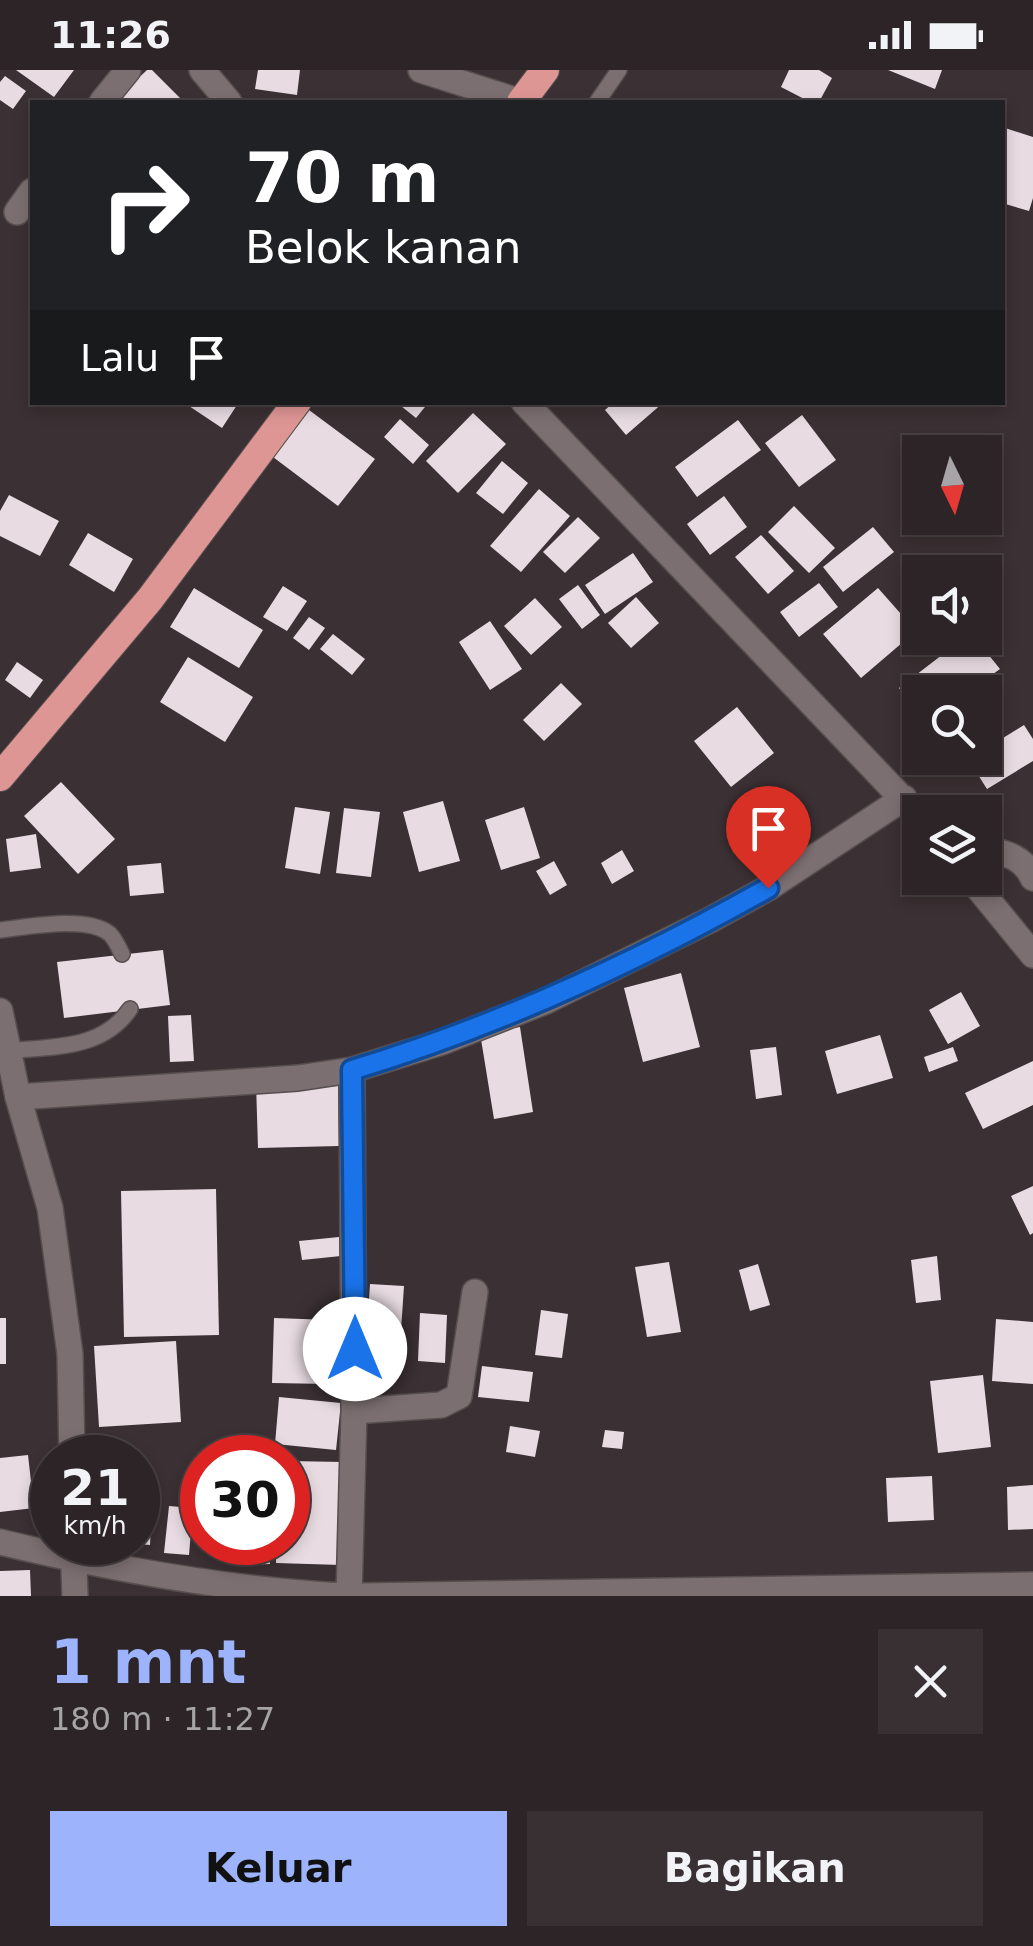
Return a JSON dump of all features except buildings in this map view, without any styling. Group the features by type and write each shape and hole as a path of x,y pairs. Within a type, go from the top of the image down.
{"highway":[{"path":"522,100 545,70"},
{"path":"0,777 150,599 295,405"}],"street":[{"path":"104,100 128,70"},
{"path":"202,70 227,100"},
{"path":"421,70 515,100"},
{"path":"527,405 902,797"},
{"path":"18,1097 298,1078 352,1070 442,1042 546,1000 710,920 902,813"},
{"path":"1002,852 1028,866 1033,878"},
{"path":"984,895 1033,952"},
{"path":"0,1011 18,1097 50,1208 70,1354 72,1435"},
{"path":"144,1565 286,1593 347,1596 354,1411 352,1070"},
{"path":"354,1411 441,1404 460,1396 475,1292"},
{"path":"0,1542 30,1546"},
{"path":"74,1565 75,1596"},
{"path":"362,1596 1033,1586"}],"lane":[{"path":"597,100 619,70"},
{"path":"0,930 68,924 94,926 111,935 122,954"},
{"path":"8,1052 99,1038 118,1026 130,1009"}],"route":[{"path":"355,1349 352,1070 442,1042 546,1000 768,888"}]}
